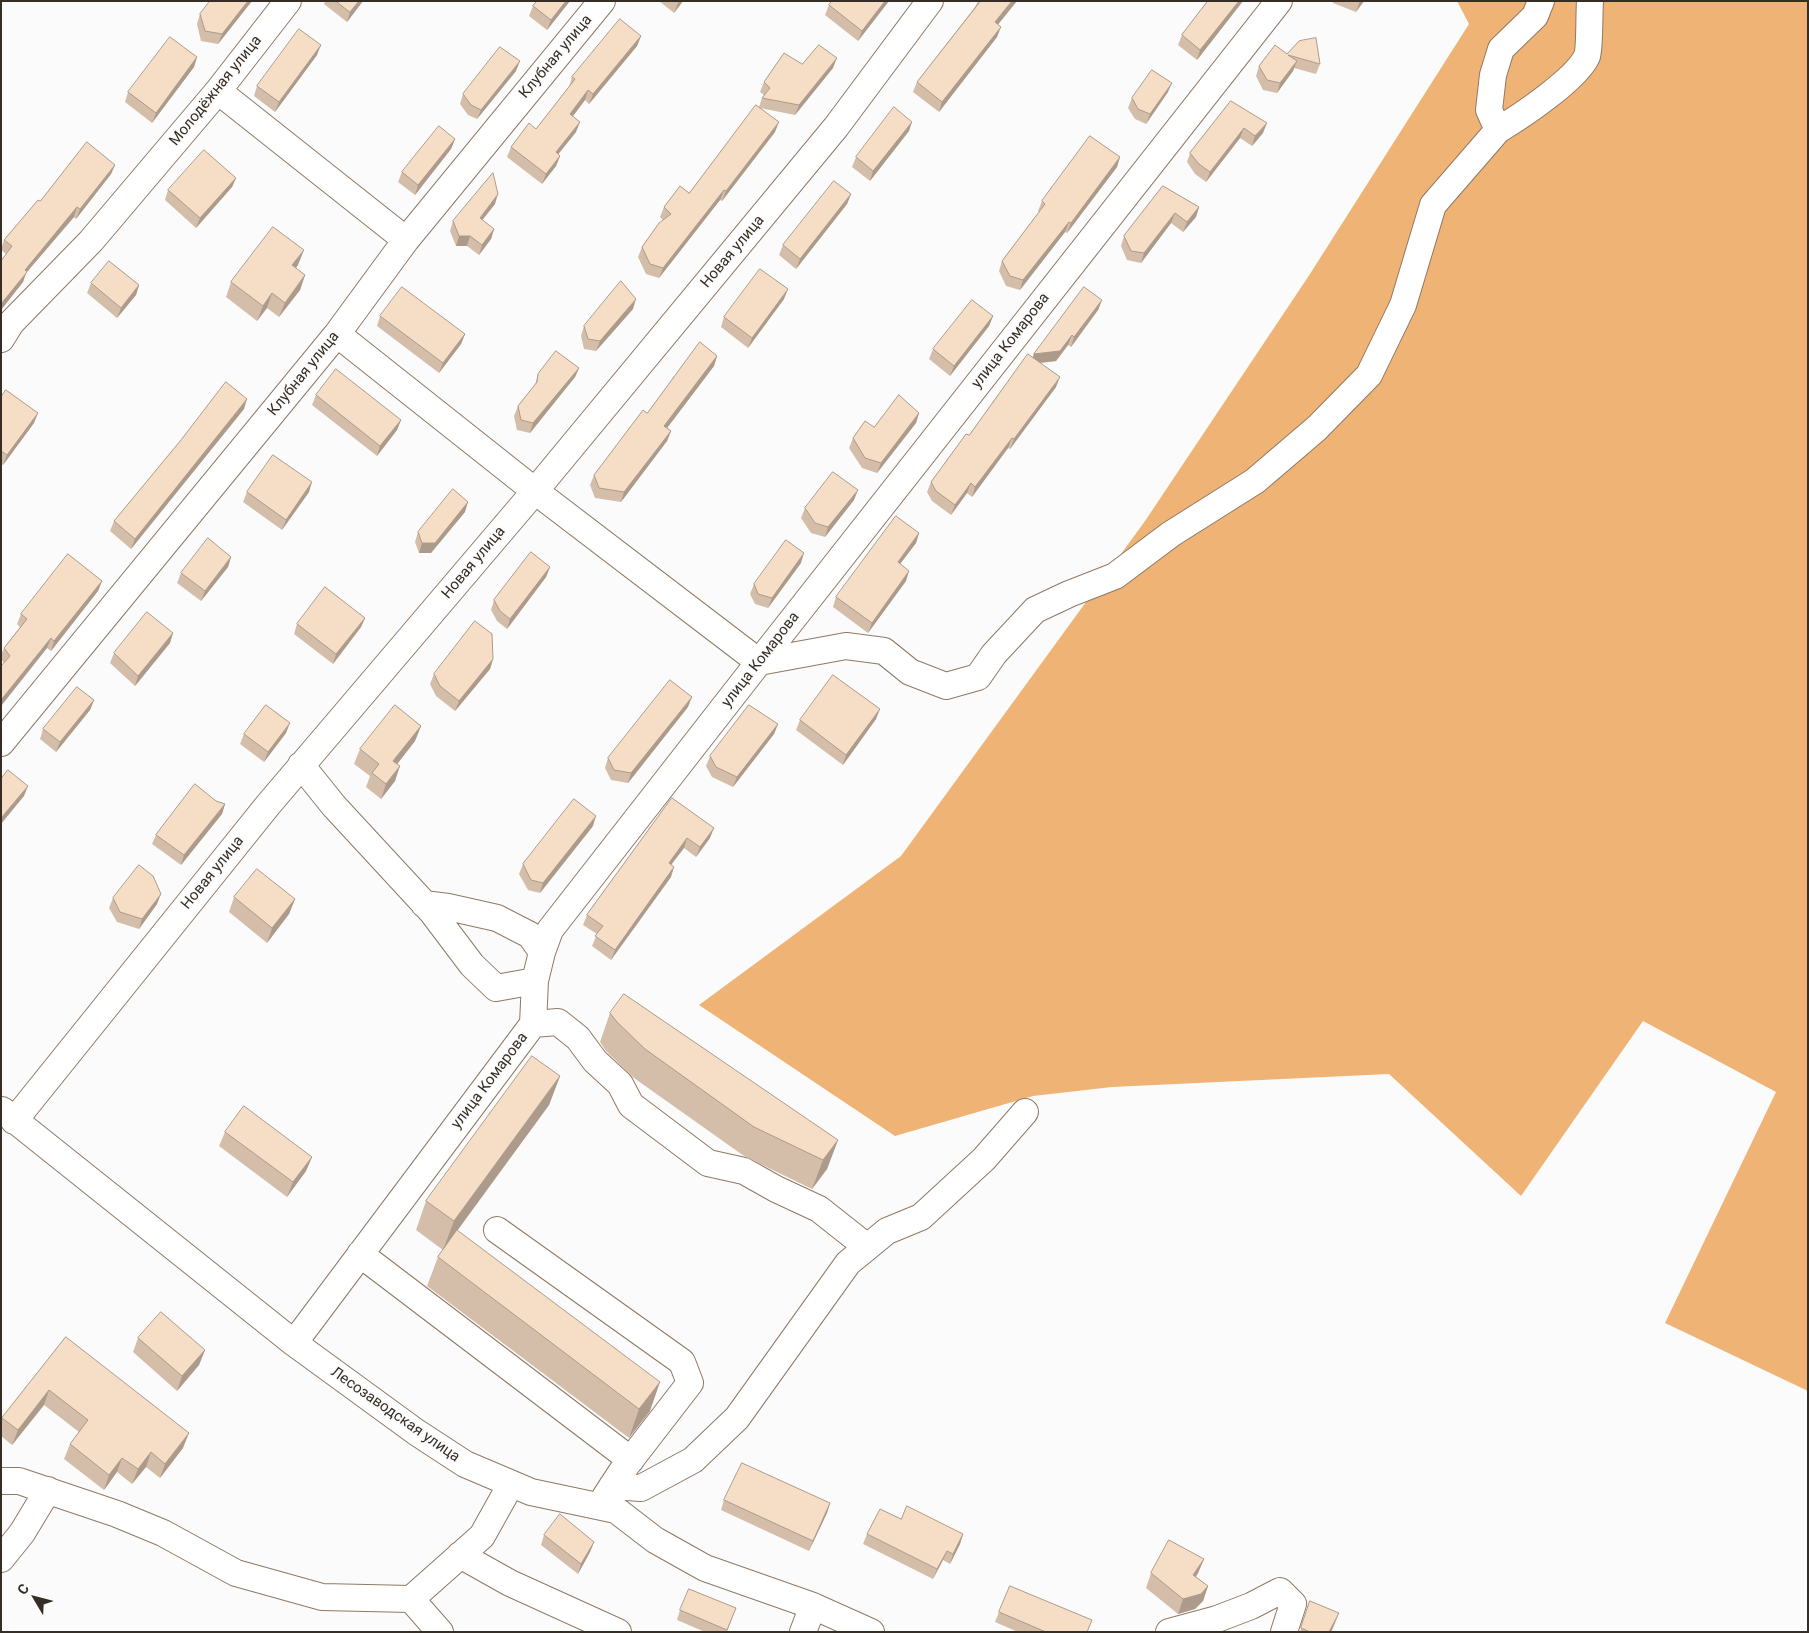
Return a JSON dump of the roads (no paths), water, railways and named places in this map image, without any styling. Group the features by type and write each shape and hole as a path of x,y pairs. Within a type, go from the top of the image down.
{"street":[{"name":"Молодёжная улица","path":"1,338 11,323 91,240 218,91 288,1"},
{"name":"Клубная улица","path":"1,744 337,334 406,240 602,1"},
{"name":"Новая улица","path":"8,1115 535,491 836,127 930,1"},
{"name":"улица Комарова","path":"294,1343 533,1024 535,981 550,930 1279,1"},
{"path":"1498,130 1488,110 1493,75 1501,49 1535,16 1541,1"},
{"path":"337,334 535,491 759,662 846,646 884,651 910,672 946,686 978,676 994,654 1035,610 1115,576 1171,534 1255,481 1317,428 1369,376 1403,305 1433,205 1498,130 1530,110 1574,72 1587,55 1590,1"},
{"path":"218,91 406,240"},
{"path":"301,766 334,806 424,904 472,965 496,988 535,981"},
{"path":"424,904 448,907 497,918 530,936 542,952"},
{"path":"533,1024 558,1022 578,1038 595,1061 620,1084 631,1105 708,1163 744,1171 776,1189 819,1209 867,1247"},
{"path":"605,1496 640,1488 693,1460 737,1418 848,1263 887,1231 921,1217 984,1159 1025,1112"},
{"name":"Лесозаводская улица","path":"8,1115 294,1343 416,1432 465,1464 531,1492 605,1496 616,1510 656,1540 705,1568 813,1606 870,1632"},
{"path":"497,1230 682,1362 690,1383 605,1496"},
{"path":"360,1254 631,1460"},
{"path":"1,1480 19,1481 117,1514 163,1533 236,1573 322,1597 411,1598 482,1536 511,1484"},
{"path":"1,1559 22,1533 48,1490"},
{"path":"460,1556 510,1583 618,1632"},
{"path":"1170,1632 1217,1619 1251,1606 1280,1591 1293,1604 1284,1632"},
{"path":"411,1598 440,1632"},
{"path":"803,1632 813,1606"}]}
